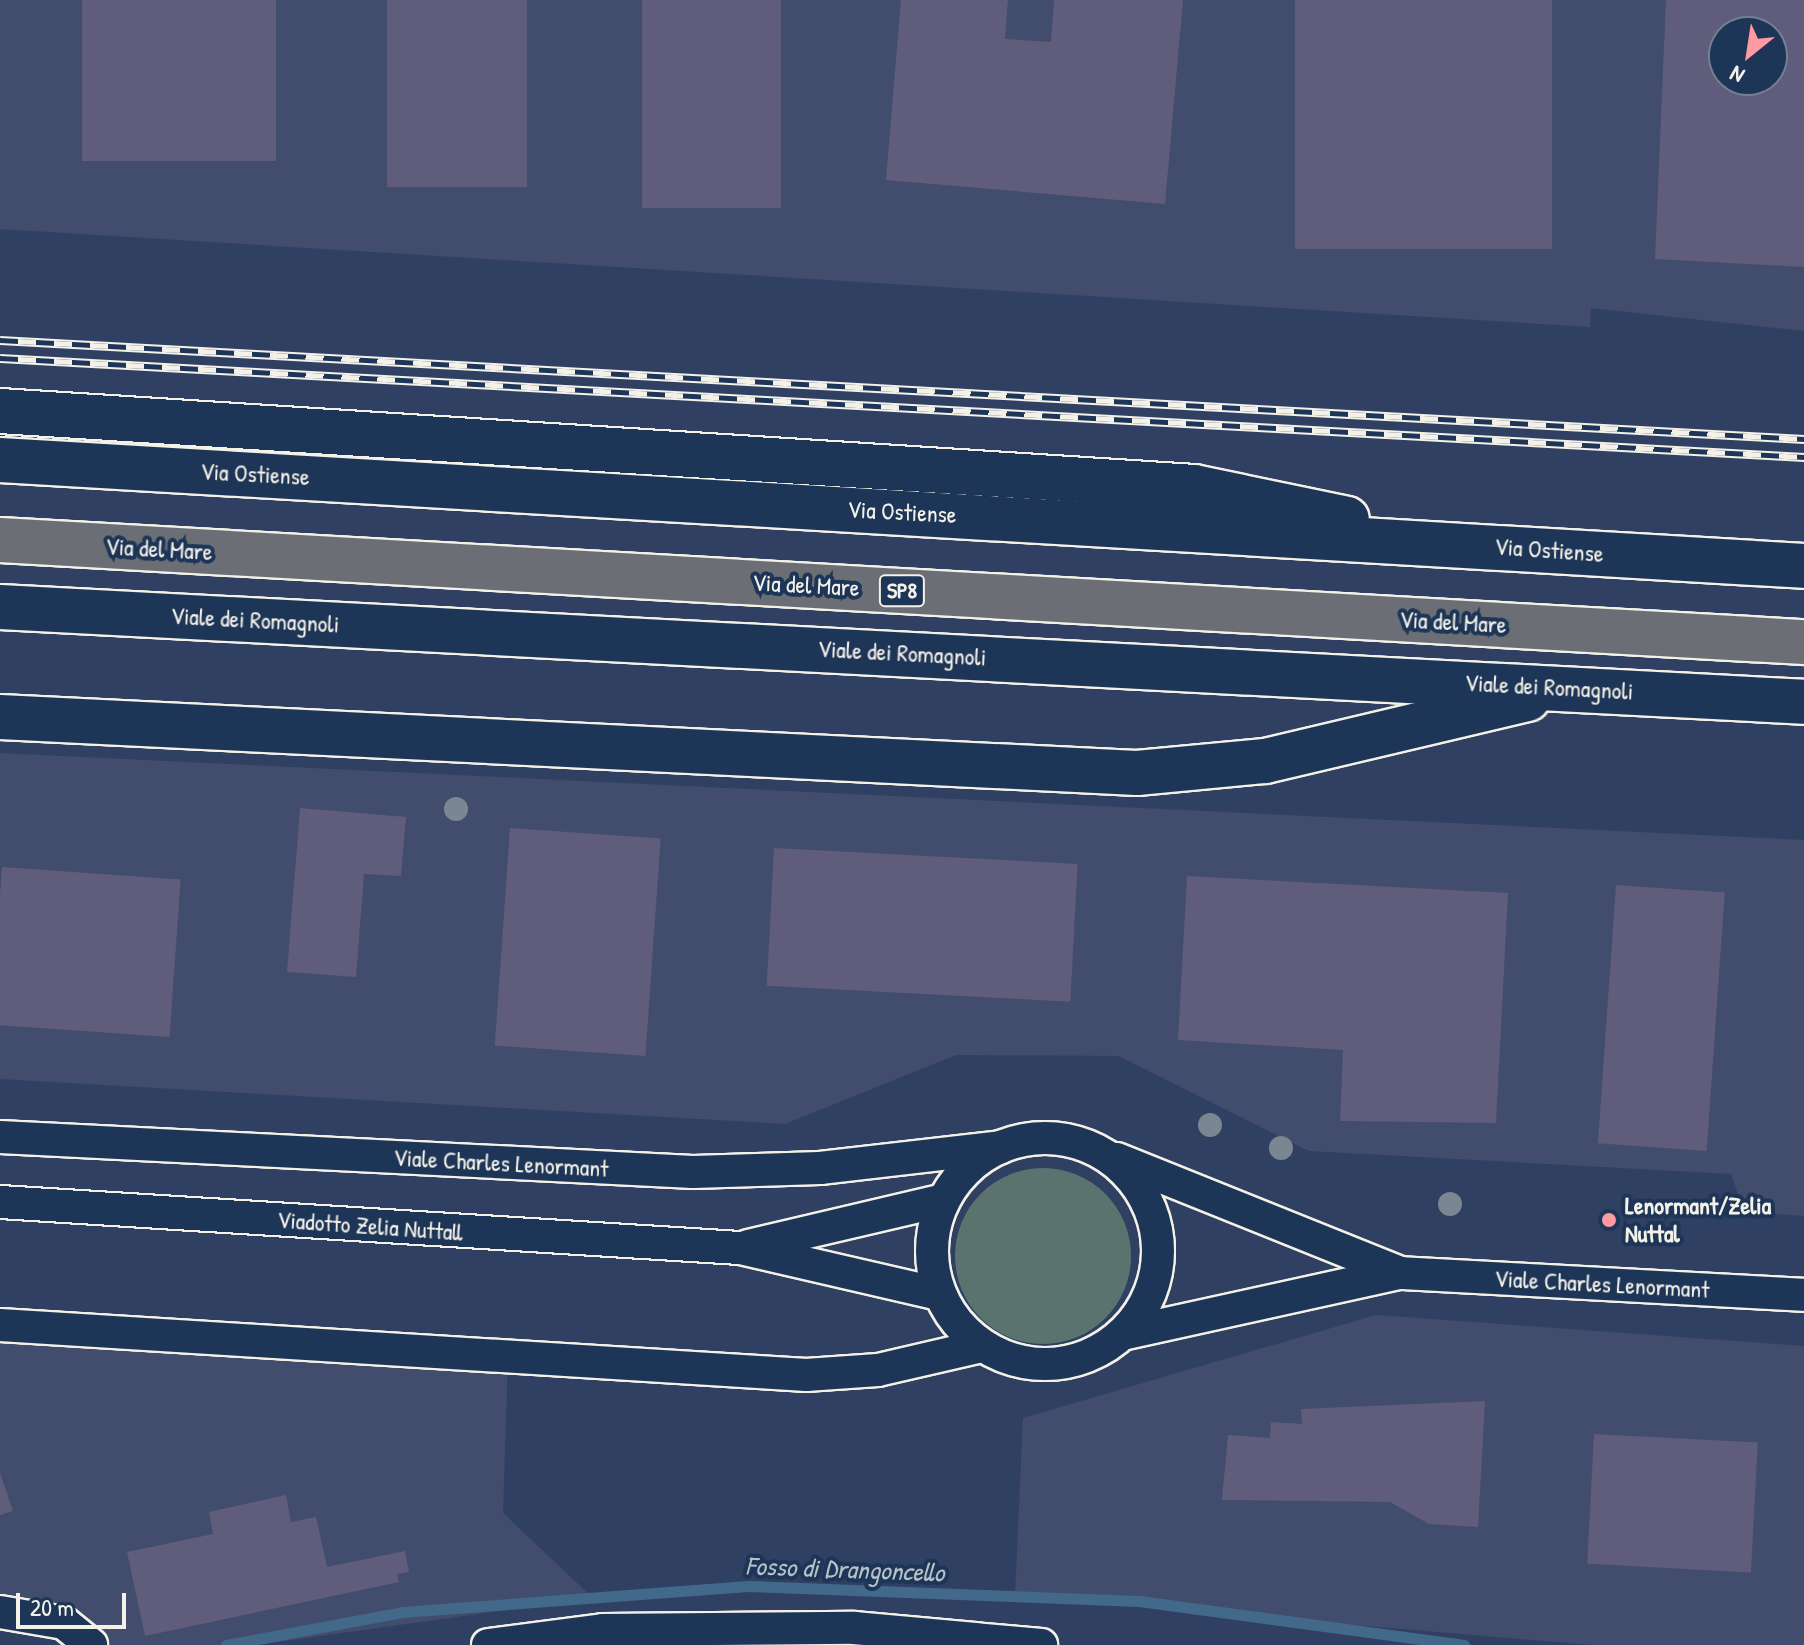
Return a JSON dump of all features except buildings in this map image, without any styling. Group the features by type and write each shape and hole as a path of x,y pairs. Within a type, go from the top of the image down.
{"main road":[{"path":"0,411 1163,485 1281,500 1414,541"},
{"name":"Via Ostiense","path":"0,460 1804,566"},
{"name":"Via del Mare","path":"0,540 1804,642"},
{"name":"Viale dei Romagnoli","path":"0,607 1804,702"},
{"path":"0,717 1070,772 1167,773 1265,761 1576,688"}],"street":[{"name":"Viale Charles Lenormant","path":"0,1137 693,1172 820,1168 1001,1147"},
{"path":"1034,1138 1098,1151 1127,1172 1158,1235 1154,1282 1126,1333 1094,1355 1056,1365 1017,1362 982,1346 940,1294 932,1252 944,1200 968,1169 1001,1147 1034,1138"},
{"name":"Viale Charles Lenormant","path":"1098,1151 1400,1273"},
{"name":"Viadotto Zelia Nuttall","path":"740,1248 944,1200"},
{"name":"Viadotto Zelia Nuttall","path":"0,1202 740,1248 940,1294"},
{"name":"Viale Charles Lenormant","path":"1126,1333 1400,1273 1804,1295"},
{"path":"0,1325 806,1375 863,1373 982,1346"},
{"path":"0,1612 64,1623 91,1645"},
{"path":"488,1645 603,1630 854,1628 1041,1645"}],"shaded area":[{"path":"0,0 1804,0 1804,331 1591,308 1590,327 0,229"},
{"path":"0,753 1804,840 1804,1216 1744,1212 1731,1174 1309,1151 1119,1056 956,1055 785,1124 0,1079"},
{"path":"1376,1315 1804,1346 1804,1645 1591,1645 1015,1596 1023,1418"},
{"path":"0,1326 508,1357 503,1513 593,1598 256,1645 107,1645 0,1611"}],"green space":[{"path":"1043,1168 1077,1175 1105,1194 1124,1222 1131,1256 1124,1290 1105,1318 1077,1337 1043,1344 1009,1337 981,1318 962,1290 955,1256 962,1222 981,1194 1009,1175"}],"waterway":[{"name":"Fosso di Drangoncello","path":"226,1645 402,1612 748,1586 1139,1601 1464,1645"}],"railway":[{"path":"0,340 1804,439"},
{"path":"0,358 1804,457"}],"place":[{"name":"Lenormant/Zelia Nuttal","path":"1609,1220"}]}
